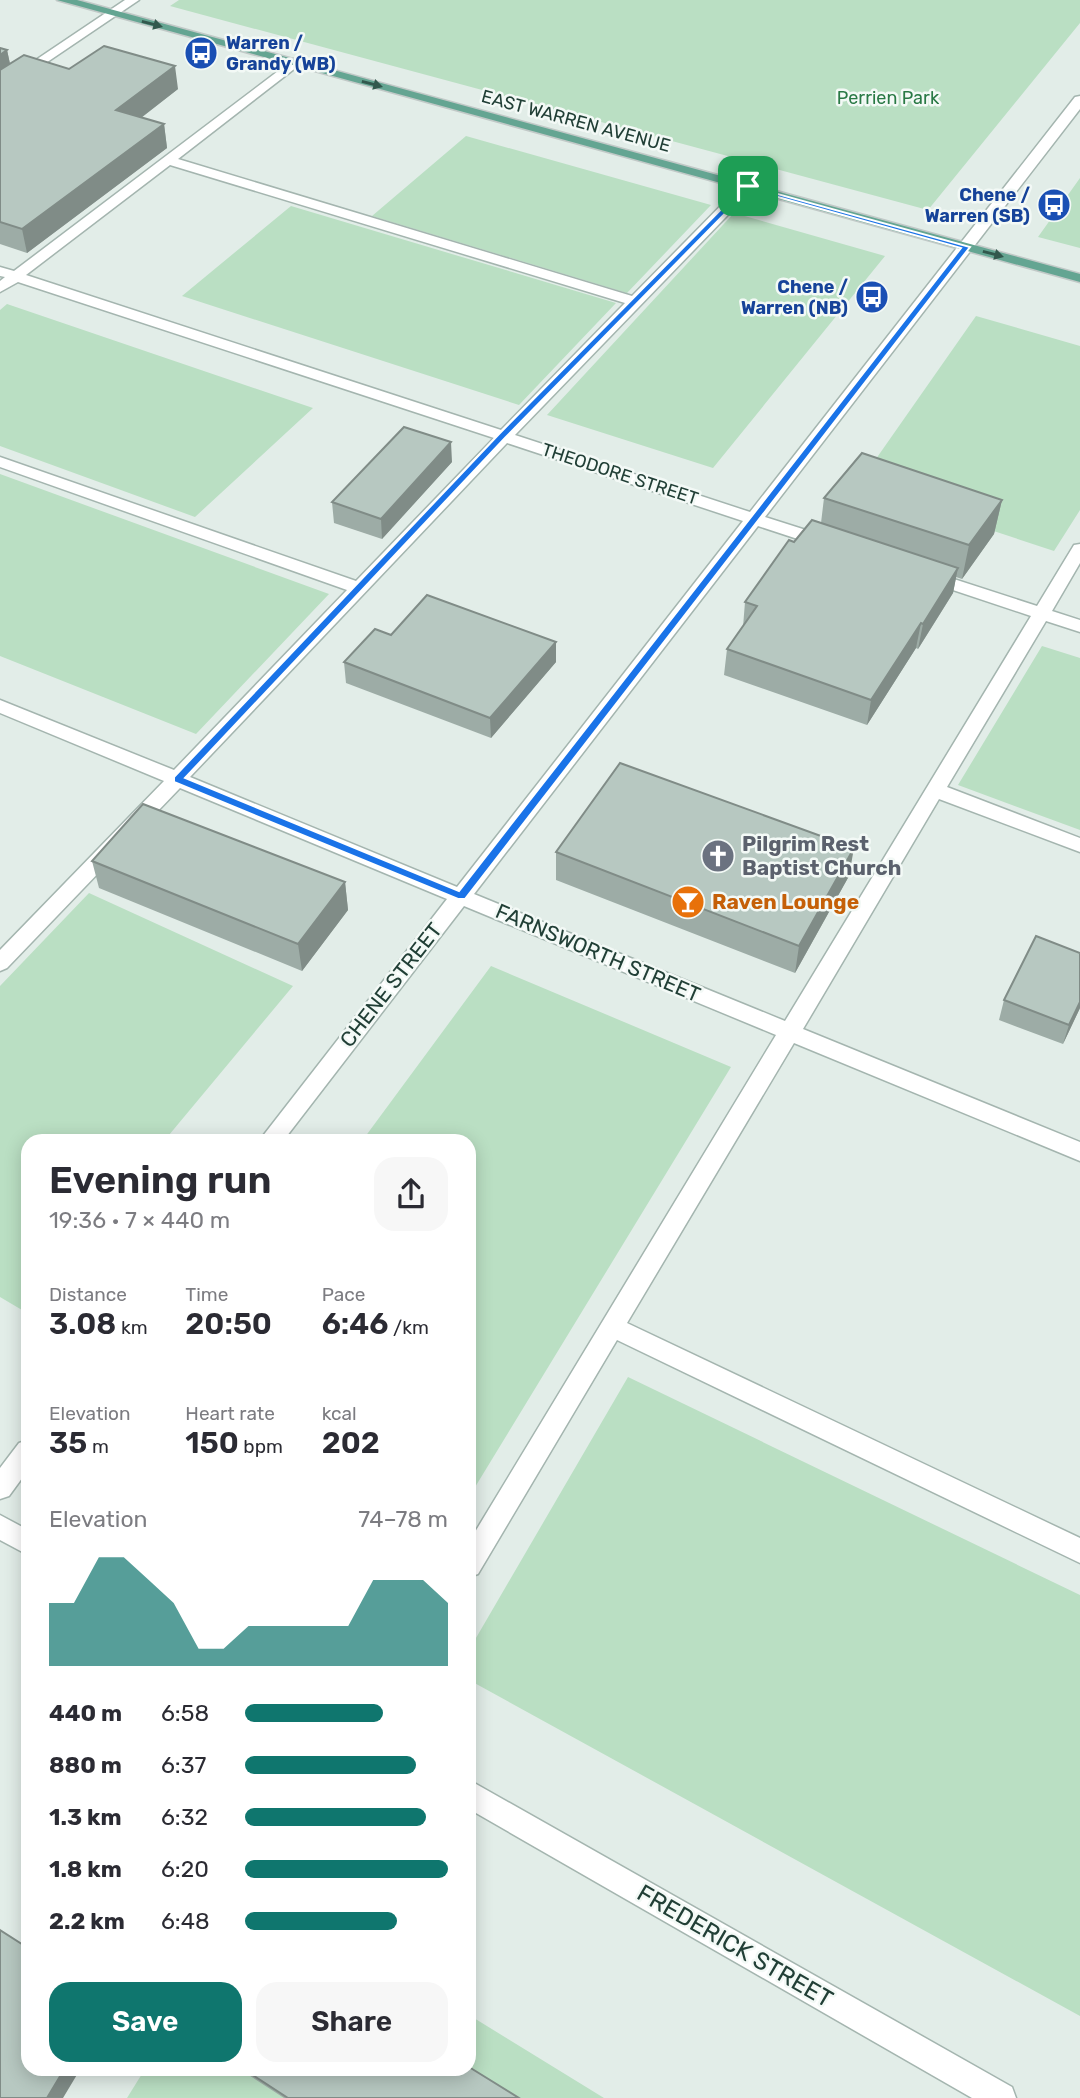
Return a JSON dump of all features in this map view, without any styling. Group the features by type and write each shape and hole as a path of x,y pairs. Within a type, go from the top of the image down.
{"main road":[{"name":"EAST WARREN AVENUE","path":"63,0 1080,278"}],"street":[{"path":"0,90 133,0"},
{"path":"0,288 8,273 168,160 293,63"},
{"name":"CHENE STREET","path":"275,1134 1080,100"},
{"path":"168,160 635,300"},
{"path":"0,963 502,436 748,186"},
{"name":"THEODORE STREET","path":"8,273 845,548"},
{"path":"0,463 358,588"},
{"path":"476,1553 1080,549"},
{"path":"910,570 1080,626"},
{"name":"FARNSWORTH STREET","path":"0,706 1080,1152"},
{"path":"935,790 1080,845"},
{"path":"611,1326 1080,1551"},
{"path":"0,1488 21,1460"},
{"path":"0,1527 21,1539"},
{"name":"FREDERICK STREET","path":"476,1798 1001,2098"}],"green space":[{"name":"Perrien Park","path":"179,0 1080,0 1080,23 928,210 170,6"},
{"path":"466,136 711,205 627,293 372,216"},
{"path":"1080,178 1080,248 1038,237"},
{"path":"291,206 616,303 519,405 182,296"},
{"path":"734,213 885,256 713,468 547,415"},
{"path":"7,304 313,408 195,517 0,446 0,310"},
{"path":"976,316 1080,346 1080,510 1054,551 857,486"},
{"path":"0,474 329,594 196,734 0,656"},
{"path":"1042,646 1080,658 1080,830 958,785"},
{"path":"89,893 293,986 170,1134 21,1134 21,1309 0,1297 0,986"},
{"path":"491,966 731,1067 476,1486 476,1134 367,1134"},
{"path":"628,1377 1080,1595 1080,2016 476,1684 476,1638"},
{"path":"476,2019 604,2098 127,2098 141,2076 476,2076"}],"building":[{"path":"104,46 175,66 116,110 164,124 22,229 0,222 0,70 24,55 69,69"},
{"path":"404,427 451,442 381,519 332,502"},
{"path":"862,453 1002,500 969,545 824,498"},
{"path":"812,520 958,568 871,700 727,649 757,606 745,602 789,540 794,542"},
{"path":"427,595 556,642 490,718 344,662 375,629 391,635"},
{"path":"620,763 854,848 799,946 556,852"},
{"path":"143,804 345,882 298,944 92,861"},
{"path":"1036,936 1080,953 1080,1002 1069,1025 1004,1000"},
{"path":"0,1930 21,1944 21,2076 60,2076 47,2098 0,2098"},
{"path":"476,2071 519,2098 288,2098 254,2076 476,2076"}],"place":[{"name":"Warren / Grandy (WB)","path":"201,53"},
{"name":"Chene / Warren (SB)","path":"1054,205"},
{"name":"Chene / Warren (NB)","path":"872,297"},
{"name":"Pilgrim Rest Baptist Church","path":"718,856"},
{"name":"Raven Lounge","path":"688,902"}],"route":[{"path":"748,186 966,247 461,896 178,779 502,436 748,186"}]}
